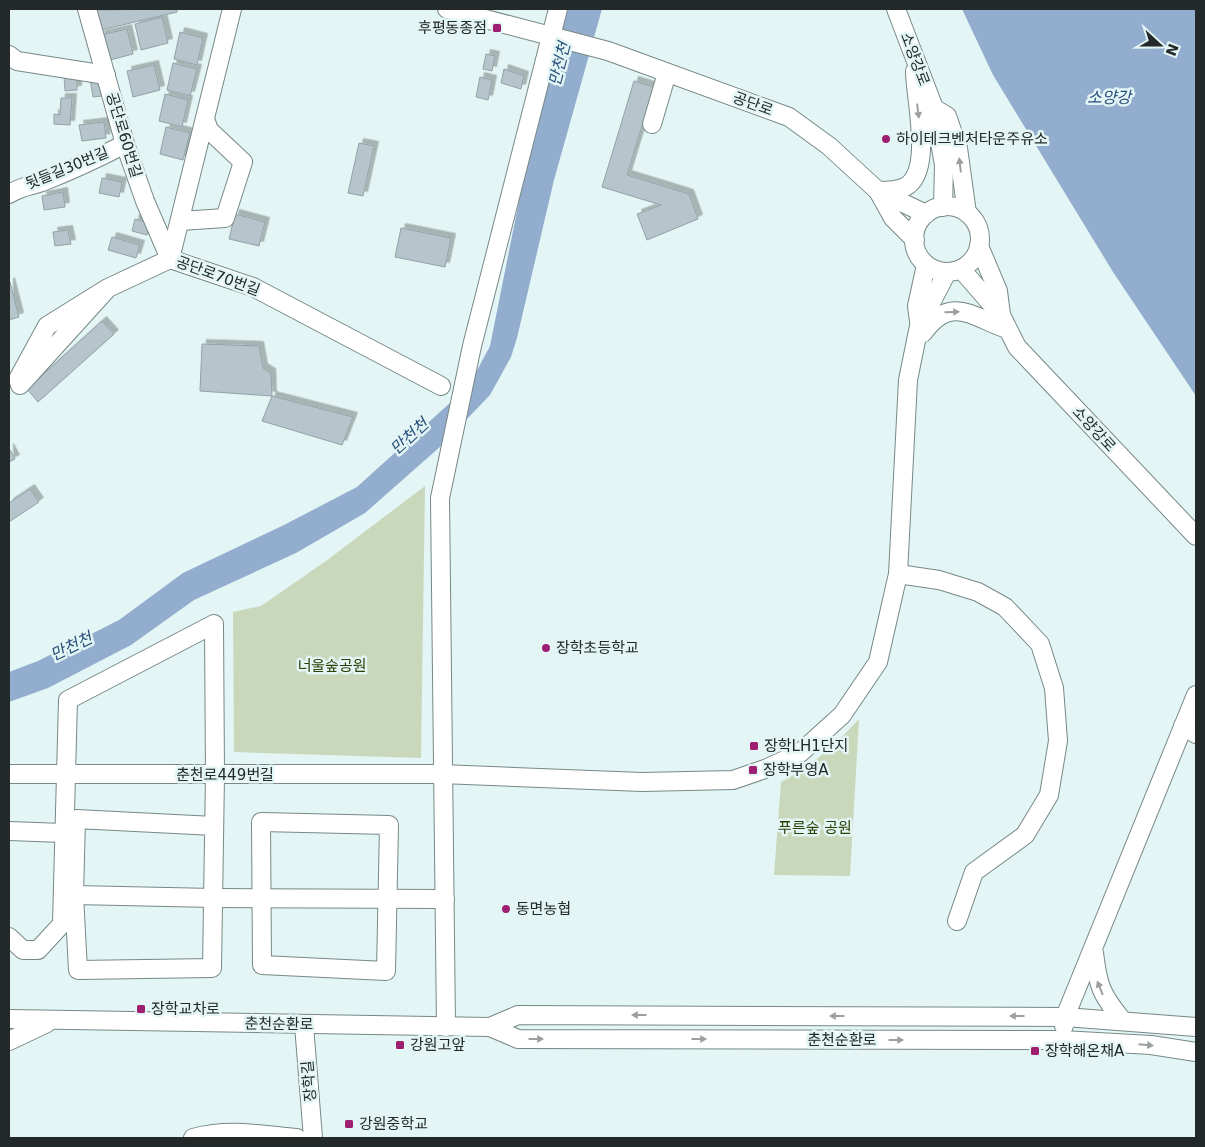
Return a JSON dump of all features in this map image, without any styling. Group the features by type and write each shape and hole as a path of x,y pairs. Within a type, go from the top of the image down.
{"street":[{"name":"공단로60번길","path":"87,9 125,144 170,259"},
{"name":"공단로70번길","path":"232,9 170,259 253,286 441,386"},
{"path":"447,9 553,35"},
{"path":"446,1027 440,498 472,346 553,35 558,9"},
{"name":"소양강로","path":"896,9 934,108 944,165 943,207"},
{"name":"공단로","path":"553,35 608,51 789,117 829,146 878,192 893,218 915,240"},
{"path":"9,55 17,61 106,75"},
{"path":"878,192 905,187 918,174 921,164 921,137 915,92 916,62"},
{"path":"652,124 668,73"},
{"name":"소양강로","path":"934,108 947,116 958,148 967,213"},
{"path":"180,221 225,218 243,162 209,130 205,119"},
{"name":"뒷들길30번길","path":"9,194 18,188 40,182 91,161 125,144"},
{"name":"공단로","path":"878,192 926,214"},
{"path":"918,334 954,271 973,260 979,246 977,224 967,213 954,207 943,207 926,214 917,226 915,240 918,254 926,265 954,271"},
{"name":"소양강로","path":"979,246 998,291 1004,322 1017,347 1196,536"},
{"path":"108,288 20,385 18,379 47,326 108,288 170,259"},
{"path":"918,334 917,306 926,265"},
{"name":"소양강로","path":"954,271 1004,322"},
{"path":"918,334 936,316 948,311 1004,322"},
{"name":"춘천로449번길","path":"9,774 442,774 642,782 733,780 765,769 800,753 842,715 878,662 898,574 908,380 918,334"},
{"path":"898,574 939,580 970,590 1005,608 1040,644 1054,688 1058,741 1049,795 1025,835 974,872 957,921"},
{"path":"9,937 23,950 38,950 62,924 68,700 214,624 215,775 212,968 78,970 74,895 76,819 214,826"},
{"path":"1062,1040 1065,1016 1190,730 1196,695"},
{"path":"261,822 388,824 389,898 386,970 262,965 261,822"},
{"path":"9,831 63,833"},
{"path":"74,895 445,899"},
{"path":"1094,950 1097,980 1104,998 1122,1020"},
{"path":"9,1007 52,1020"},
{"name":"춘천순환로","path":"490,1027 518,1015 1065,1016 1196,1027"},
{"name":"춘천순환로","path":"9,1019 490,1027 518,1039 1062,1040 1151,1045 1196,1052"},
{"path":"9,1040 52,1020"},
{"name":"장학길","path":"304,1024 314,1138"},
{"path":"193,1138 212,1133 236,1132 297,1138"}],"green space":[{"name":"너울숲공원","path":"425,486 421,758 234,752 233,612 261,606 326,561"},
{"name":"푸른숲 공원","path":"859,719 850,876 774,875 781,782 823,754"}],"water":[{"name":"만천천","path":"564,9 602,9 554,180 517,338 511,357 490,395 441,446 365,513 296,553 194,600 131,645 48,688 9,702 9,672 38,661 119,620 183,573 284,525 357,487 451,402 473,378 490,346 523,181"},
{"name":"소양강","path":"962,9 1196,9 1196,396 1113,272 993,75"}],"building":[{"path":"177,9 177,12 101,30 96,10"},
{"path":"162,17 168,43 141,50 135,24"},
{"path":"127,29 133,54 106,61 100,35"},
{"path":"180,32 203,38 197,65 174,59"},
{"path":"486,54 495,56 492,71 483,69"},
{"path":"173,63 197,69 190,96 167,90"},
{"path":"154,65 160,90 133,97 127,71"},
{"path":"504,69 524,76 521,89 501,83"},
{"path":"64,76 77,76 77,90 65,91"},
{"path":"480,77 492,80 488,100 476,97"},
{"path":"100,78 102,96 93,97 90,79"},
{"path":"634,81 654,87 627,175 689,194 698,219 647,240 637,214 661,205 602,187"},
{"path":"165,94 188,100 182,127 159,121"},
{"path":"61,98 72,98 70,125 54,124 54,114 60,115"},
{"path":"104,122 106,138 82,141 79,125"},
{"path":"166,127 190,133 183,160 160,154"},
{"path":"359,143 374,146 363,196 348,193"},
{"path":"102,178 122,182 119,197 99,193"},
{"path":"63,192 65,207 44,210 42,196"},
{"path":"235,214 265,222 259,246 229,239"},
{"path":"135,219 150,223 147,235 132,231"},
{"path":"401,228 451,238 445,267 395,257"},
{"path":"68,230 71,244 55,246 53,232"},
{"path":"112,237 140,245 136,258 108,250"},
{"path":"9,283 19,317 9,320"},
{"path":"102,321 114,334 38,402 27,389"},
{"path":"202,344 259,346 263,368 271,373 272,396 200,391"},
{"path":"272,396 353,417 342,445 262,421"},
{"path":"9,448 15,459 9,462"},
{"path":"30,489 39,502 9,522 9,503"}],"place":[{"name":"후평동종점","path":"497,28"},
{"name":"하이테크벤처타운주유소","path":"886,139"},
{"name":"장학초등학교","path":"546,648"},
{"name":"장학LH1단지","path":"754,746"},
{"name":"장학부영A","path":"753,770"},
{"name":"동면농협","path":"506,909"},
{"name":"장학교차로","path":"141,1009"},
{"name":"강원고앞","path":"400,1045"},
{"name":"장학해온채A","path":"1035,1051"},
{"name":"강원중학교","path":"349,1124"}]}
